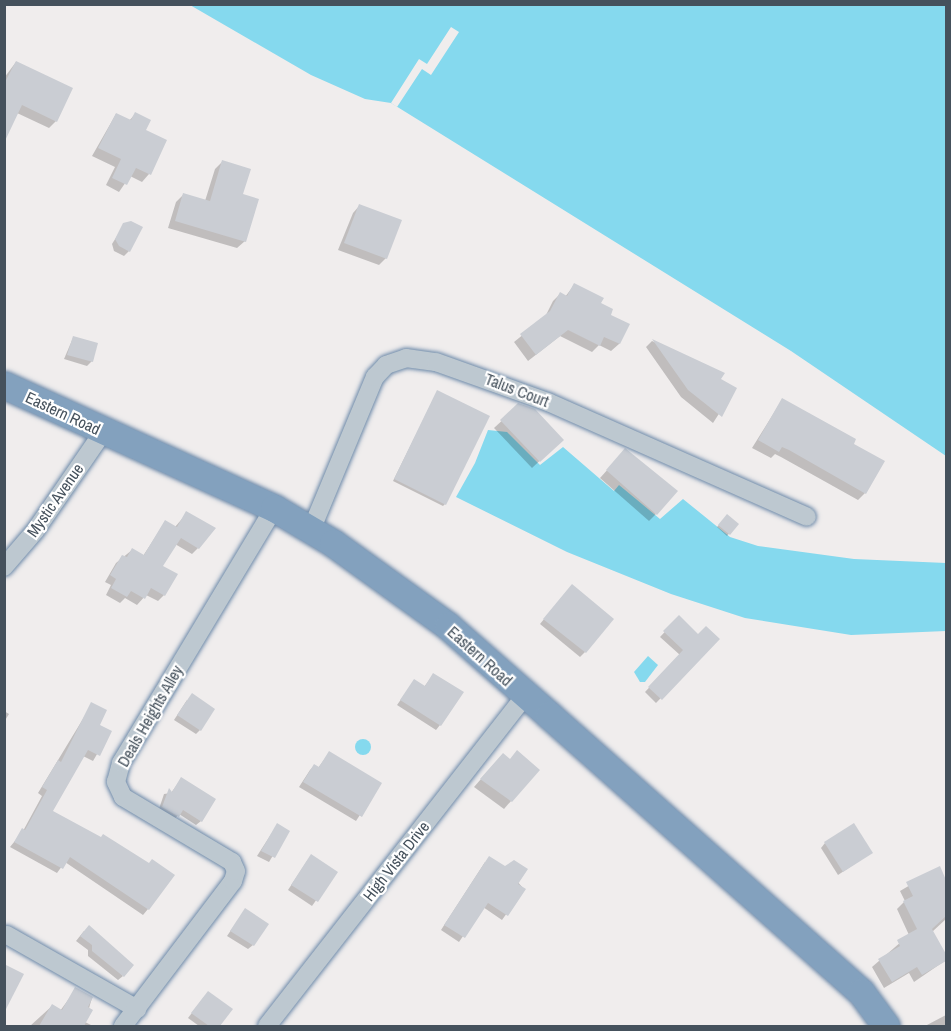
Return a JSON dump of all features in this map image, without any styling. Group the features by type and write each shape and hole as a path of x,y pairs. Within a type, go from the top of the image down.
{"highway":[{"name":"Eastern Road","path":"4,385 274,508 312,528 448,626 861,992 886,1026"}],"street":[{"name":"Talus Court","path":"312,528 375,377 386,365 406,358 436,362 548,402 807,517"},
{"name":"Mystic Avenue","path":"4,567 35,531 103,432"},
{"name":"Deals Heights Alley","path":"123,1026 233,881 236,871 232,862 123,797 116,782 121,763 274,508"},
{"name":"High Vista Drive","path":"267,1026 525,696"},
{"path":"7,935 137,1009"}],"water":[{"path":"190,5 946,5 946,456 791,351 391,103 365,99 311,75"},
{"path":"488,430 507,432 540,465 563,447 614,491 619,485 660,519 683,499 730,537 758,546 854,559 946,563 946,631 851,635 745,618 671,594 567,552 456,497 475,463"},
{"path":"648,656 658,665 645,682 640,682 634,672"},
{"path":"360,739 366,739 371,747 369,753 360,755 355,750 355,744"}],"pier":[{"path":"451,27 459,32 431,75 422,69 397,107 391,103 419,59 427,64"}],"building":[{"path":"16,61 73,88 57,122 22,105 4,143 4,84"},
{"path":"135,112 151,120 146,130 167,140 151,175 136,168 127,185 112,178 121,159 98,148 116,113 131,120"},
{"path":"222,160 251,169 243,194 259,199 246,242 175,221 183,193 210,201"},
{"path":"359,204 402,220 387,259 344,243"},
{"path":"131,221 143,227 130,252 119,246 115,239 123,223"},
{"path":"574,283 604,298 601,303 613,309 611,315 630,324 620,344 604,337 600,346 568,330 536,355 520,334 550,311 560,292 567,296"},
{"path":"73,336 98,343 93,362 67,355"},
{"path":"652,339 725,373 721,379 737,388 722,417 688,390"},
{"path":"437,390 490,416 446,505 394,479"},
{"path":"782,398 856,439 854,444 885,461 866,494 789,450 782,447 779,452 758,440"},
{"path":"518,403 535,409 564,440 540,462 500,420"},
{"path":"625,448 678,491 657,515 606,470"},
{"path":"186,511 216,528 199,549 181,538 163,566 178,574 165,596 151,588 145,599 131,591 127,597 111,588 116,579 110,575 122,555 127,557 132,548 144,555 165,520 177,527"},
{"path":"727,514 739,524 730,535 718,525"},
{"path":"572,584 614,619 586,653 543,619"},
{"path":"679,615 698,634 706,626 720,639 662,700 648,687 683,650 663,631"},
{"path":"433,673 464,692 441,726 400,700 414,679 425,686"},
{"path":"192,693 215,709 201,731 177,715"},
{"path":"91,702 107,710 100,725 112,731 100,756 88,750 53,811 101,837 103,834 149,863 152,859 175,875 149,910 70,857 63,869 14,842 22,828 25,830 47,790 42,787 58,760 61,762"},
{"path":"517,750 540,770 512,802 480,779 503,753 510,759"},
{"path":"329,751 382,783 362,817 303,782 314,764 319,767"},
{"path":"181,777 216,799 202,822 183,810 179,817 162,807 169,788 172,792"},
{"path":"277,823 290,831 275,858 261,851"},
{"path":"854,823 873,853 843,872 824,842"},
{"path":"311,854 338,872 318,902 291,885"},
{"path":"489,856 505,866 514,860 528,869 518,884 526,889 508,916 488,903 465,938 444,925"},
{"path":"940,866 946,880 946,916 932,929 946,954 946,961 922,975 917,967 892,982 878,959 900,946 897,940 917,929 903,901 913,896 906,882"},
{"path":"245,908 269,924 254,946 230,931"},
{"path":"89,925 134,965 124,977 92,951 92,945 80,936"},
{"path":"4,964 24,974 4,1013"},
{"path":"75,987 93,997 88,1007 93,1010 84,1026 39,1026 52,1004 62,1010"},
{"path":"208,991 233,1009 220,1026 209,1026 191,1013"}]}
